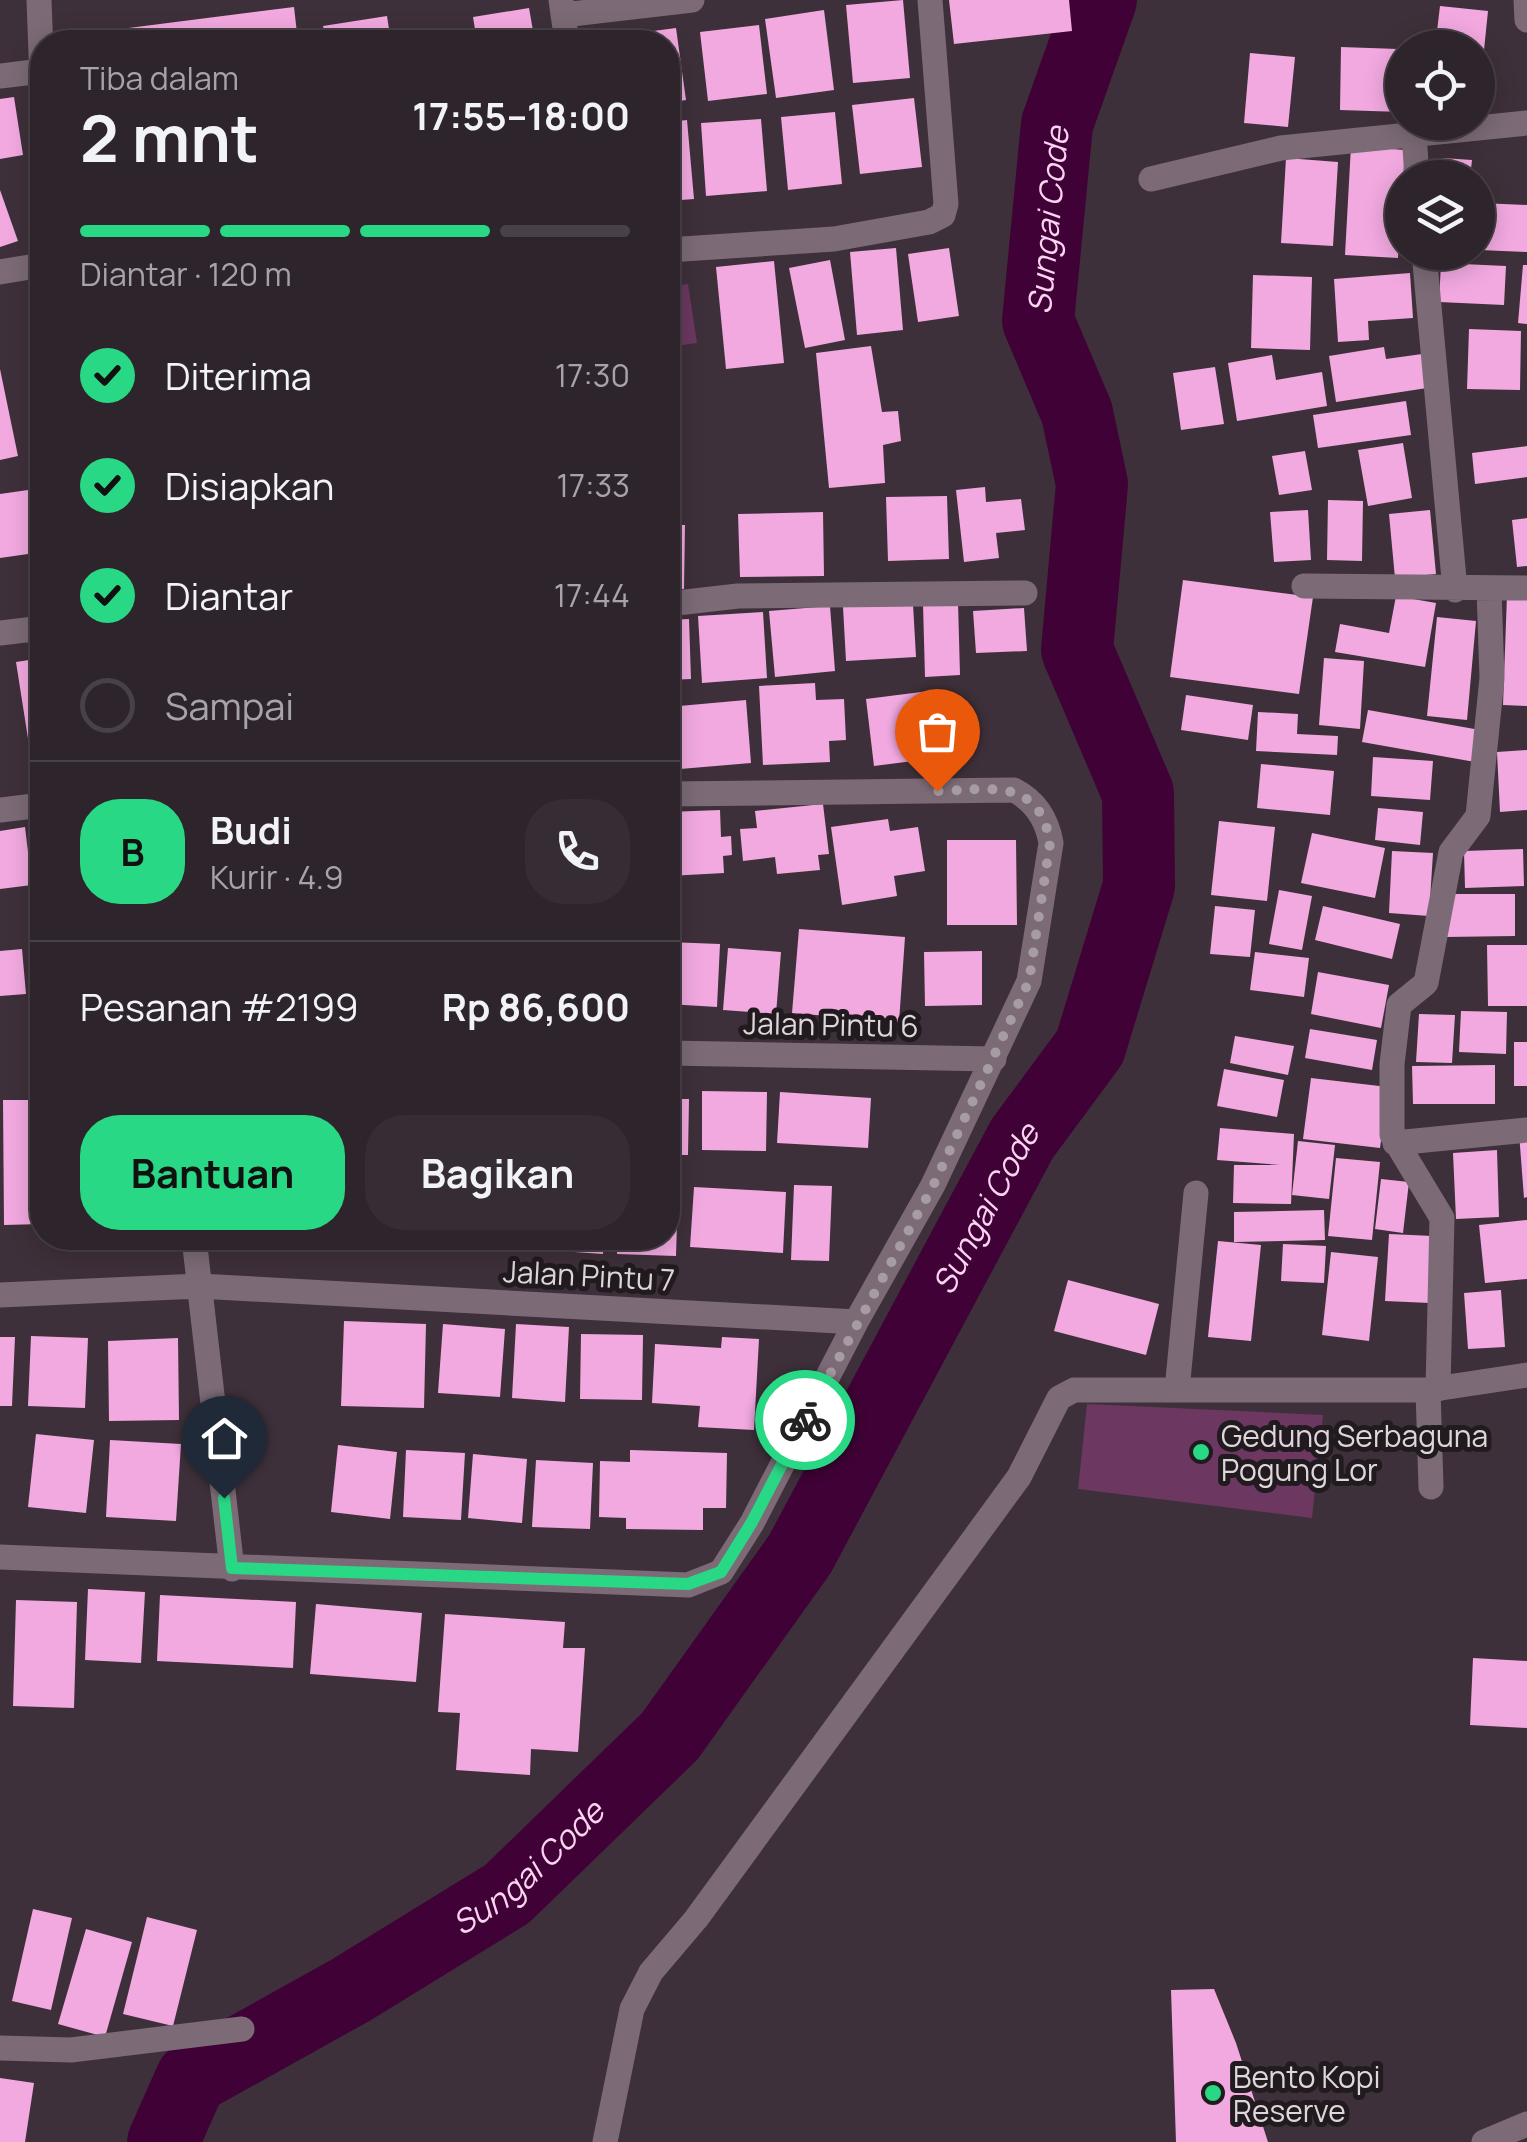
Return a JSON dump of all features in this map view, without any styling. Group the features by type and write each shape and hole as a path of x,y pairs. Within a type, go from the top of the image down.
{"street":[{"path":"38,0 40,30"},
{"path":"562,8 692,0"},
{"path":"680,249 834,239 929,222 943,215 946,204 930,0"},
{"path":"1526,0 1527,20"},
{"path":"0,76 30,72"},
{"path":"1495,126 1527,123"},
{"path":"1151,179 1281,148 1385,136"},
{"path":"0,272 30,267"},
{"path":"1426,270 1455,590"},
{"path":"1304,586 1527,588"},
{"path":"1431,1487 1442,1218 1396,1143 1391,1126 1392,1064 1400,1006 1426,983 1451,852 1478,816 1492,678 1489,588"},
{"path":"680,603 738,596 1025,594"},
{"path":"0,632 30,629"},
{"path":"0,1557 688,1584 721,1572 752,1522 856,1322 933,1186 966,1108 994,1059 1029,981 1050,843 1048,828 1029,798 1014,790 680,794"},
{"path":"0,810 30,806"},
{"name":"Jalan Pintu 6","path":"680,1053 994,1059"},
{"path":"1396,1143 1527,1130"},
{"path":"1177,1390 1196,1193"},
{"path":"195,1250 232,1568"},
{"name":"Jalan Pintu 7","path":"0,1294 199,1286 856,1322"},
{"path":"605,2142 632,2009 651,1972 696,1920 1019,1477 1060,1398 1074,1390 1433,1389 1527,1376"},
{"path":"0,2048 71,2050 242,2030"},
{"path":"1484,2142 1527,2124"}],"shaded area":[{"path":"688,284 697,343 680,345 680,285"},
{"name":"Gedung Serbaguna Pogung Lor","path":"1087,1404 1323,1415 1312,1518 1078,1489"}],"building":[{"path":"903,0 910,78 853,83 846,5"},
{"path":"949,0 1069,0 1072,31 954,44"},
{"path":"1440,6 1488,11 1486,30 1437,30"},
{"path":"294,7 297,30 113,30"},
{"path":"529,8 533,30 475,30 473,17"},
{"path":"824,10 834,90 776,98 765,19"},
{"path":"387,16 389,30 324,30 323,26"},
{"path":"759,25 767,94 708,101 700,32"},
{"path":"1341,47 1385,49 1385,111 1340,110"},
{"path":"1250,53 1295,57 1288,127 1244,123"},
{"path":"680,57 686,100 680,101"},
{"path":"14,97 23,155 0,159 0,99"},
{"path":"914,98 922,167 860,174 852,105"},
{"path":"835,112 842,184 788,190 781,117"},
{"path":"761,119 767,191 706,196 701,123"},
{"path":"687,120 694,199 680,200 680,121"},
{"path":"1351,146 1405,150 1404,160 1385,160 1385,257 1345,255"},
{"path":"1286,158 1338,162 1333,246 1281,243"},
{"path":"0,190 18,241 0,247"},
{"path":"1495,204 1527,205 1527,252 1495,251"},
{"path":"896,248 903,330 857,335 850,252"},
{"path":"949,248 959,316 918,322 908,254"},
{"path":"830,260 845,340 805,348 789,268"},
{"path":"774,261 784,363 726,369 716,267"},
{"path":"1495,265 1506,266 1504,305 1439,302 1441,270 1495,270"},
{"path":"1523,265 1527,265 1527,324 1518,323"},
{"path":"1410,273 1413,318 1368,321 1369,340 1338,342 1334,279"},
{"path":"1253,275 1312,277 1310,350 1251,348"},
{"path":"1469,329 1521,331 1520,390 1467,389"},
{"path":"871,346 882,412 898,411 901,441 883,445 885,483 829,488 816,353"},
{"path":"1384,347 1386,359 1422,354 1427,388 1336,402 1329,356"},
{"path":"1272,355 1276,380 1322,372 1327,406 1237,421 1228,363"},
{"path":"1215,367 1224,424 1181,430 1173,373"},
{"path":"0,369 18,456 0,460"},
{"path":"1406,401 1411,435 1318,448 1313,415"},
{"path":"1403,443 1412,498 1368,506 1358,450"},
{"path":"1527,446 1527,477 1475,484 1472,453"},
{"path":"1305,451 1312,490 1279,495 1272,456"},
{"path":"985,487 986,502 1021,499 1025,530 996,533 999,558 964,562 956,490"},
{"path":"30,490 30,554 0,558 0,494"},
{"path":"947,496 949,559 888,561 886,497"},
{"path":"1328,500 1363,501 1362,561 1327,560"},
{"path":"1308,510 1311,560 1274,562 1270,512"},
{"path":"1430,510 1436,574 1395,578 1389,514"},
{"path":"823,512 824,576 740,577 738,514"},
{"path":"1527,518 1527,566 1517,567 1512,520"},
{"path":"680,525 685,525 684,589 680,589"},
{"path":"1183,580 1313,597 1299,694 1170,677"},
{"path":"1507,595 1527,596 1527,706 1503,705"},
{"path":"1396,596 1436,603 1425,667 1335,652 1340,624 1389,633"},
{"path":"958,602 960,675 925,677 923,604"},
{"path":"913,604 916,657 846,661 843,607"},
{"path":"830,606 835,671 775,677 769,611"},
{"path":"1024,608 1027,651 976,653 973,611"},
{"path":"763,612 767,678 702,683 698,616"},
{"path":"1437,617 1476,621 1467,720 1427,716"},
{"path":"680,619 689,619 691,679 680,679"},
{"path":"1324,658 1364,661 1360,729 1319,725"},
{"path":"30,660 30,745 29,745 16,662"},
{"path":"815,683 816,700 844,699 846,740 829,741 830,762 763,765 759,686"},
{"path":"929,691 937,758 874,766 866,699"},
{"path":"1186,695 1253,705 1248,740 1181,730"},
{"path":"746,700 751,763 680,769 680,706"},
{"path":"1368,710 1480,730 1475,762 1362,742"},
{"path":"1258,712 1298,714 1297,734 1338,736 1337,755 1256,751"},
{"path":"1527,750 1527,810 1500,812 1497,752"},
{"path":"1373,757 1433,761 1430,800 1371,796"},
{"path":"1261,764 1334,771 1330,815 1257,808"},
{"path":"823,804 829,854 818,855 820,870 777,874 775,857 743,861 740,829 757,828 755,811"},
{"path":"1378,808 1423,812 1420,845 1375,840"},
{"path":"720,810 721,837 731,836 732,855 723,856 724,873 680,875 680,812"},
{"path":"888,819 890,831 918,827 925,871 894,876 897,896 842,905 831,827"},
{"path":"1219,821 1275,827 1267,901 1211,895"},
{"path":"25,827 30,885 0,889 0,831"},
{"path":"1312,833 1385,848 1375,898 1301,883"},
{"path":"947,840 1016,840 1017,925 947,925"},
{"path":"1523,849 1524,886 1465,888 1464,851"},
{"path":"1392,851 1433,853 1429,916 1389,913"},
{"path":"1279,890 1312,896 1302,950 1269,944"},
{"path":"1446,894 1515,894 1515,936 1446,937"},
{"path":"1215,906 1255,910 1250,957 1210,954"},
{"path":"1323,906 1400,924 1392,959 1315,940"},
{"path":"799,929 905,937 899,1022 792,1013"},
{"path":"680,942 720,944 717,1007 680,1005"},
{"path":"1487,945 1527,945 1527,1006 1488,1006"},
{"path":"728,948 781,952 776,1014 723,1010"},
{"path":"22,949 26,994 0,996 0,951"},
{"path":"982,951 982,1005 925,1006 924,952"},
{"path":"1255,952 1309,958 1304,997 1250,990"},
{"path":"1318,972 1389,985 1381,1028 1311,1014"},
{"path":"1461,1011 1507,1012 1506,1054 1459,1052"},
{"path":"1419,1014 1455,1015 1452,1063 1416,1062"},
{"path":"1310,1029 1377,1040 1372,1070 1305,1058"},
{"path":"1235,1036 1294,1046 1288,1075 1230,1063"},
{"path":"1514,1042 1527,1042 1527,1086 1514,1086"},
{"path":"1495,1065 1495,1104 1413,1104 1412,1066"},
{"path":"1224,1069 1284,1080 1277,1117 1217,1106"},
{"path":"1311,1078 1388,1087 1380,1148 1303,1139"},
{"path":"702,1091 767,1092 766,1151 702,1150"},
{"path":"780,1092 871,1098 868,1148 777,1143"},
{"path":"680,1099 689,1099 688,1155 680,1155"},
{"path":"3,1100 30,1100 30,1224 4,1225"},
{"path":"1220,1128 1294,1134 1291,1204 1233,1203 1234,1165 1280,1165 1217,1160"},
{"path":"1527,1132 1527,1197 1524,1198 1519,1133"},
{"path":"1298,1141 1335,1145 1329,1199 1292,1195"},
{"path":"1497,1150 1499,1217 1456,1219 1453,1153"},
{"path":"1336,1158 1380,1162 1372,1240 1328,1236"},
{"path":"1381,1179 1409,1182 1403,1233 1375,1229"},
{"path":"794,1185 832,1186 829,1261 791,1260"},
{"path":"694,1187 786,1192 783,1253 690,1247"},
{"path":"1324,1210 1325,1240 1234,1242 1234,1212"},
{"path":"1527,1220 1527,1279 1485,1283 1479,1225"},
{"path":"1389,1234 1433,1236 1430,1303 1385,1301"},
{"path":"1218,1241 1261,1245 1251,1341 1208,1337"},
{"path":"1283,1244 1326,1246 1324,1283 1281,1281"},
{"path":"545,1250 603,1250 603,1254"},
{"path":"617,1250 676,1250 676,1256 617,1254"},
{"path":"1331,1252 1378,1257 1369,1341 1322,1335"},
{"path":"1068,1280 1159,1304 1146,1355 1054,1331"},
{"path":"1501,1290 1505,1347 1468,1349 1464,1293"},
{"path":"344,1321 426,1324 424,1408 341,1406"},
{"path":"443,1324 505,1329 500,1397 438,1393"},
{"path":"516,1324 569,1327 565,1402 512,1398"},
{"path":"581,1334 643,1335 642,1400 580,1399"},
{"path":"31,1336 88,1338 85,1408 28,1406"},
{"path":"0,1337 15,1337 12,1406 0,1406"},
{"path":"722,1337 759,1339 754,1430 698,1427 700,1406 652,1403 655,1344 721,1348"},
{"path":"178,1338 179,1420 109,1421 108,1341"},
{"path":"36,1434 94,1440 86,1513 28,1507"},
{"path":"110,1440 181,1444 176,1521 106,1517"},
{"path":"338,1445 397,1452 390,1519 331,1512"},
{"path":"406,1450 465,1453 461,1520 403,1517"},
{"path":"630,1450 727,1453 726,1508 703,1508 703,1530 626,1529 626,1518 599,1517 600,1461 630,1462"},
{"path":"473,1454 527,1459 522,1523 468,1518"},
{"path":"536,1460 593,1463 590,1529 532,1527"},
{"path":"88,1589 145,1592 141,1663 85,1660"},
{"path":"160,1595 296,1602 293,1668 157,1661"},
{"path":"16,1600 77,1602 74,1708 13,1706"},
{"path":"316,1604 422,1613 416,1682 310,1674"},
{"path":"445,1614 565,1622 563,1648 585,1648 578,1752 531,1749 530,1775 456,1770 460,1713 438,1712"},
{"path":"1473,1658 1527,1661 1527,1728 1470,1725"},
{"path":"33,1909 72,1918 51,2010 12,2001"},
{"path":"147,1917 197,1930 173,2026 123,2014"},
{"path":"86,1929 132,1942 105,2037 58,2024"},
{"name":"Bento Kopi Reserve","path":"1214,1989 1268,2142 1176,2142 1171,1990"},
{"path":"0,2078 34,2083 25,2142 0,2142"}],"waterway":[{"name":"Sungai Code","path":"163,2142 191,2079 351,1990 507,1894 670,1736 800,1554 1022,1139 1090,1047 1139,886 1138,793 1077,650 1092,484 1077,413 1038,321 1057,124 1101,0"}],"way so far":[{"path":"805,1420 933,1186 966,1108 994,1059 1029,981 1050,843 1048,828 1029,798 1014,790 937,791"}],"place":[{"name":"Gedung Serbaguna Pogung Lor","path":"1201,1452"},
{"name":"Bento Kopi Reserve","path":"1213,2093"}],"route":[{"path":"224,1498 232,1568 688,1584 721,1572 805,1420"}]}
